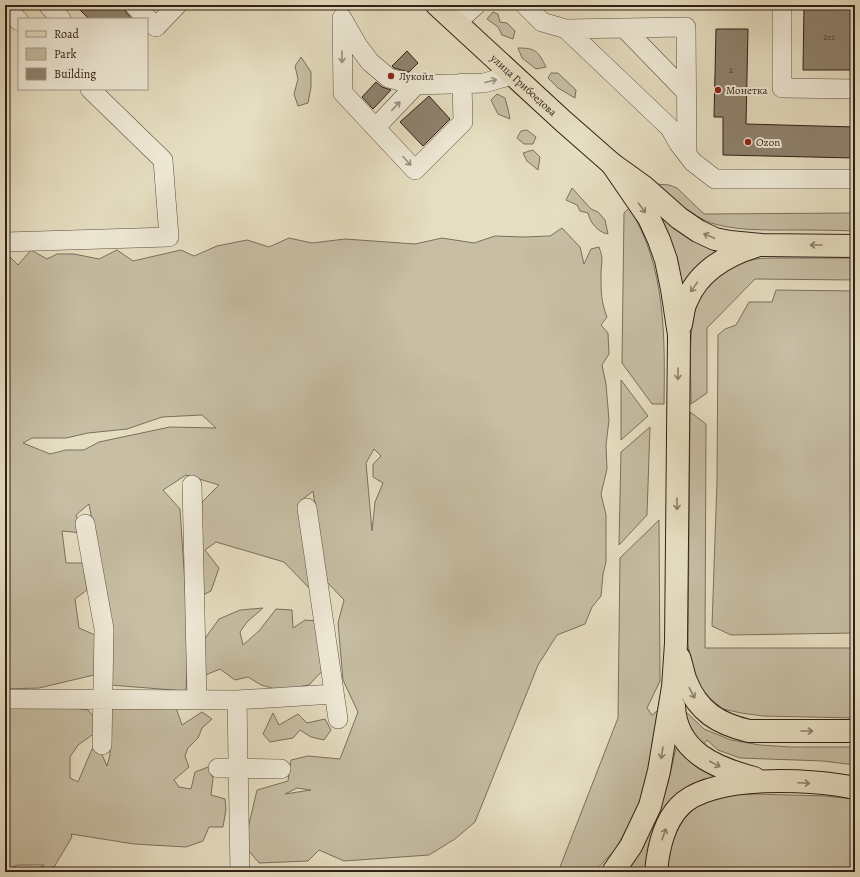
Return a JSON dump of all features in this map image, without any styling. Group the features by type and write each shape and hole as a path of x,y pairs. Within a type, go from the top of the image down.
{"main road":[{"name":"улица Грибоедова","path":"437,5 562,121 612,164"},
{"path":"612,164 644,187 679,218 698,232 714,239 761,245 855,246"},
{"path":"612,164 649,218 659,240 666,260 679,335 676,643 673,687 659,771 650,806 631,846 614,872"},
{"path":"679,335 686,302 692,290 705,274 712,267 739,251 761,245"},
{"path":"676,643 686,681 694,698 697,703 718,721 749,731 855,731"},
{"path":"673,687 674,715 681,735 692,750 713,765 765,781"},
{"path":"656,872 658,852 667,825 678,807 690,797 714,788 728,785 765,781 846,786 855,788"}],"lane":[{"path":"48,5 60,18"},
{"path":"134,5 147,18"},
{"path":"148,19 156,27 177,5"},
{"path":"456,23 476,5"},
{"path":"525,5 542,22 566,28 686,27 687,154"},
{"path":"782,5 782,88 855,89"},
{"path":"5,8 18,20"},
{"path":"342,11 358,46 370,62 389,78 416,85 484,83 512,75"},
{"path":"342,11 343,93 376,126 415,170 463,122 462,83"},
{"path":"566,28 670,128 679,144 694,162 715,179 855,179"},
{"path":"624,28 687,94"},
{"path":"376,126 416,85"},
{"path":"5,242 169,237 163,160 91,90"},
{"path":"192,485 197,700"},
{"path":"308,508 338,719"},
{"path":"86,524 104,629 102,745"},
{"path":"5,700 237,700 334,694"},
{"path":"237,700 240,872"},
{"path":"218,768 281,769"}],"green space":[{"path":"493,12 498,14 500,22 507,23 515,31 513,39 502,35 498,27 487,19"},
{"path":"518,48 529,49 536,52 541,57 546,67 536,69 522,58"},
{"path":"301,57 311,72 311,87 308,103 298,106 294,94 298,79 295,66"},
{"path":"551,73 558,73 576,90 575,98 558,88 548,78"},
{"path":"497,94 505,98 510,119 498,114 491,100"},
{"path":"527,130 536,137 533,144 524,144 517,138 521,131"},
{"path":"533,150 540,157 538,170 527,161 523,153"},
{"path":"656,184 669,185 677,188 704,214 855,213 855,231 755,230 711,223 689,211"},
{"path":"572,188 591,209 598,212 605,220 608,234 604,233 595,226 590,220 588,213 580,211 577,205 566,200"},
{"path":"649,200 726,248 681,295"},
{"path":"629,208 641,230 650,253 657,278 663,328 664,404 652,404 622,363 624,213"},
{"path":"562,228 580,247 584,264 591,249 599,247 602,261 602,296 607,317 601,325 608,333 609,354 602,365 606,384 609,420 606,445 607,469 601,494 606,515 606,562 603,574 601,596 592,607 585,624 557,635 538,665 475,822 455,839 429,855 344,861 319,850 308,861 259,863 244,845 257,790 288,781 291,760 308,756 340,759 358,712 343,680 338,623 344,600 327,582 313,491 302,500 312,591 284,562 216,542 205,550 219,568 211,591 197,598 202,502 219,485 186,475 163,490 180,509 186,601 186,691 110,685 112,628 89,504 76,515 83,533 62,531 66,563 83,563 87,590 75,599 79,628 95,635 94,675 39,688 5,689 5,450 8,450 5,449 5,252 18,265 31,250 47,259 57,254 74,254 99,259 117,250 133,261 181,250 194,256 217,246 247,240 269,247 289,238 312,243 345,239 415,244 442,238 474,243 495,236 550,236","holes":["202,415 216,428 170,427 99,442 84,450 66,450 50,454 23,443 32,438 66,438 88,433 127,429 162,417","374,449 381,456 373,464 373,477 383,483 375,502 372,531 366,463","297,788 311,790 285,794"]},
{"path":"855,258 855,280 755,279 707,328 707,393 691,404 690,364 693,321 699,297 709,283 732,267 740,263 756,259"},
{"path":"776,290 855,291 855,633 731,635 712,626 717,482 718,335 725,329 736,325 749,302 772,302"},
{"path":"621,380 648,416 621,440"},
{"path":"690,412 706,424 705,648 855,648 855,718 763,716 741,713 723,709 699,686 691,671 688,643"},
{"path":"650,427 647,515 619,545 621,452"},
{"path":"659,520 660,681 647,708 652,715 661,708 656,743 642,797 615,850 594,872 565,872 560,867 618,718 620,558"},
{"path":"263,608 247,622 240,632 243,645 259,631 276,609 292,610 293,628 305,620 319,621 324,669 309,685 279,690 261,685 248,677 235,680 220,669 203,676 201,644 219,619 240,610"},
{"path":"122,705 175,705 182,725 202,712 212,719 202,728 198,738 188,748 185,756 189,767 174,780 179,787 191,789 195,772 208,767 213,778 211,795 225,799 226,809 223,827 209,827 203,841 186,847 134,844 71,834 72,837 52,872 33,872 44,865 18,865 5,870 5,857 7,856 5,855 5,708 60,706 88,710 97,721 95,733 78,745 70,757 70,778 78,782 92,749 100,750 107,766 110,755 111,710"},
{"path":"684,710 704,729 731,740 760,745 790,747 855,747 855,765 823,761 740,758 718,750 707,740 703,745 686,725"},
{"path":"273,713 279,725 298,714 307,723 325,719 331,730 324,740 311,737 300,730 293,738 270,742 263,734"},
{"path":"676,748 696,766 719,778 697,784 649,872 621,872 653,822 668,783"},
{"path":"754,794 825,796 855,799 855,872 668,872 667,866 669,851 675,835 682,822 693,810 706,801 720,795"},
{"path":"260,870 294,870 294,872 259,872"}],"building":[{"path":"75,5 123,5 131,18 88,18"},
{"path":"804,5 855,5 855,70 803,70"},
{"path":"716,29 748,29 746,124 855,127 855,158 723,155 723,117 714,117"},
{"path":"407,51 418,63 409,72 394,68 392,66"},
{"path":"376,82 382,87 391,90 373,109 362,97"},
{"path":"429,96 450,119 423,146 400,122"}],"place":[{"name":"Лукойл","path":"391,76"},
{"name":"Монетка","path":"718,90"},
{"name":"Ozon","path":"748,142"}]}
